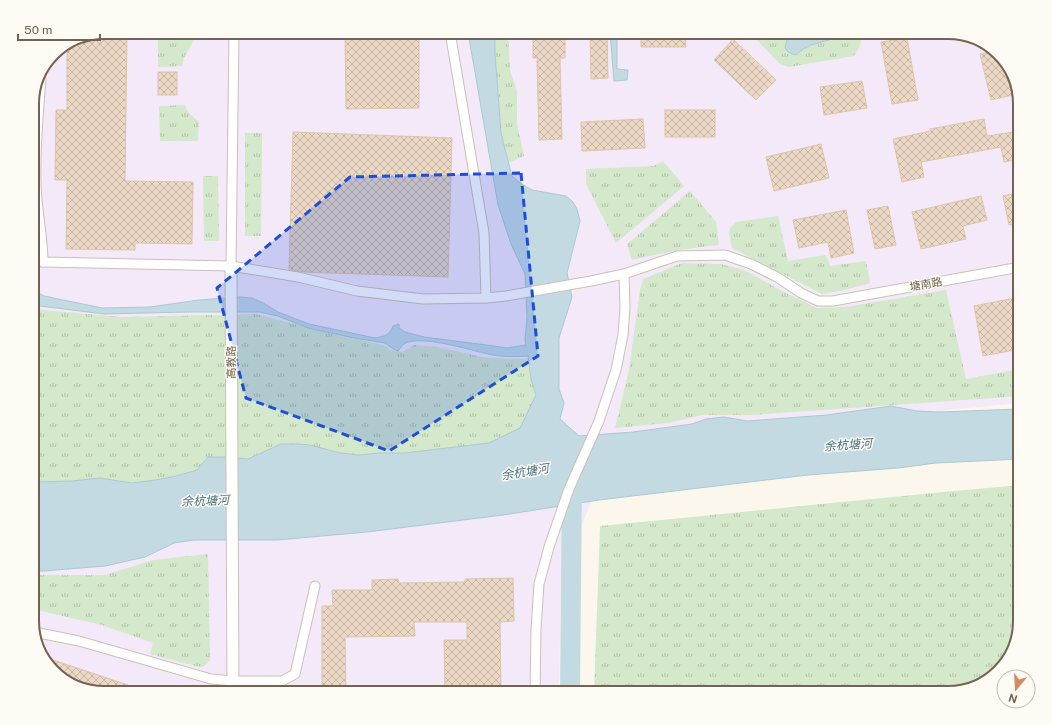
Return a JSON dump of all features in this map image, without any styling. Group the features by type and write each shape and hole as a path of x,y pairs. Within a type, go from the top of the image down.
{"street":[{"name":"高教路","path":"232,686 231,266 234,39"},
{"path":"451,39 484,233 486,298"},
{"path":"39,210 43,246 39,256"},
{"name":"塘南路","path":"39,261 231,266 298,277 357,291 423,299 486,298 506,296 624,274 677,256 725,255 751,264 777,277 801,293 818,301 833,301 1013,268"},
{"path":"535,686 536,629 539,584 549,547 569,489 599,421 616,370 623,335 625,308 624,274"},
{"path":"40,633 79,640 211,679 232,681 282,681 295,674 315,586"}],"highlighted area":[{"path":"521,173 538,356 389,451 246,398 217,288 350,177"}],"shaded area":[{"path":"104,39 948,39 969,42 984,50 997,61 1004,71 1011,87 1013,104 1013,404 613,450 561,575 559,686 104,686 87,684 79,681 68,675 55,664 44,646 39,626 39,99 41,87 46,75 52,64 61,55 79,44 91,40"}],"green space":[{"path":"158,39 194,39 184,58 182,66 158,67"},
{"path":"495,39 508,39 510,70 517,91 517,124 524,156 508,163 501,133"},
{"path":"756,39 861,39 859,48 854,56 789,67 781,65"},
{"path":"185,105 190,114 199,121 198,141 160,141 159,106"},
{"path":"245,133 262,133 261,236 245,236"},
{"path":"663,161 684,186 616,243 586,184 586,169 654,166"},
{"path":"203,176 218,176 219,241 204,241"},
{"path":"690,191 716,222 719,245 675,251 632,260 627,244"},
{"path":"778,216 788,261 826,255 830,266 866,261 870,283 845,290 822,294 732,248 729,234 730,228 736,222"},
{"path":"682,263 720,264 744,270 817,308 846,307 946,290 966,379 1013,370 1013,396 752,415 702,415 668,423 615,428 629,370 640,290 643,279"},
{"path":"39,310 121,317 256,314 340,336 384,345 391,350 402,352 414,345 438,347 482,357 528,359 531,379 536,395 520,428 489,443 405,453 359,455 281,444 248,459 208,457 197,470 156,480 132,483 99,478 72,481 39,482"},
{"path":"1013,486 1013,621 1011,638 1002,657 991,670 973,681 957,685 594,686 600,526"},
{"path":"208,554 210,660 203,667 150,654 153,643 102,625 39,611 39,575 105,575 153,560"}],"water":[{"name":"余杭塘河","path":"469,39 495,39 501,133 512,176 532,190 566,196 573,202 577,209 580,221 567,273 572,297 559,338 559,389 564,403 560,419 579,436 633,432 692,424 706,419 724,417 747,421 827,415 891,406 917,411 938,412 1013,409 1013,459 936,463 898,468 808,475 599,500 503,515 367,532 277,540 194,540 174,543 145,557 105,566 39,571 39,482 72,481 100,478 132,483 156,480 197,470 208,457 248,459 281,444 310,445 340,453 359,455 405,453 489,443 520,428 536,395 531,379 528,356 498,356 445,344 421,341 411,341 404,344 398,351 385,343 308,328 278,316 260,312 104,314 39,306 39,293 44,296 102,308 150,307 199,300 239,297 252,298 278,312 309,324 375,338 386,335 390,332 393,326 399,324 399,328 405,332 424,337 507,348 526,345 527,317 525,274 511,244 498,205"},
{"path":"611,39 617,39 617,69 628,70 627,80 614,81"},
{"path":"832,39 811,45 796,55 787,51 785,47 787,40"}],"building":[{"path":"127,39 125,181 193,182 192,244 135,243 135,250 66,249 67,180 55,180 56,110 67,110 67,51 79,44 91,40"},
{"path":"345,39 419,39 419,108 346,109"},
{"path":"533,39 565,39 565,58 560,58 562,139 539,140 537,58 533,58"},
{"path":"590,39 607,39 608,78 591,79"},
{"path":"641,39 685,39 686,47 641,47"},
{"path":"733,39 776,80 756,100 714,60"},
{"path":"907,39 918,100 892,104 881,42"},
{"path":"987,52 997,61 1008,79 1012,95 991,100 980,54"},
{"path":"158,72 177,72 177,95 158,95"},
{"path":"862,81 867,108 824,115 820,87"},
{"path":"665,110 715,110 715,137 665,137"},
{"path":"643,119 645,148 582,151 581,122"},
{"path":"984,119 987,136 1013,132 1013,160 1004,162 1001,147 921,162 924,177 902,182 893,139 931,131 930,129"},
{"path":"293,132 452,138 448,277 304,272 289,269"},
{"path":"821,144 829,178 774,191 766,157"},
{"path":"1013,194 1013,224 1009,225 1003,196"},
{"path":"981,196 987,220 963,226 966,239 921,249 912,212"},
{"path":"888,206 896,245 875,249 867,210"},
{"path":"846,210 854,253 831,258 828,242 799,248 793,220"},
{"path":"1013,298 1013,350 983,356 974,306"},
{"path":"513,578 514,621 500,622 501,686 445,686 444,640 467,640 467,622 414,622 415,636 345,637 346,686 322,686 322,606 333,606 332,590 372,590 372,580 398,579 399,583 465,582 465,579"},
{"path":"52,660 128,685 104,686 87,684 68,675 61,670"}],"waterway":[{"path":"570,686 572,477"}]}
